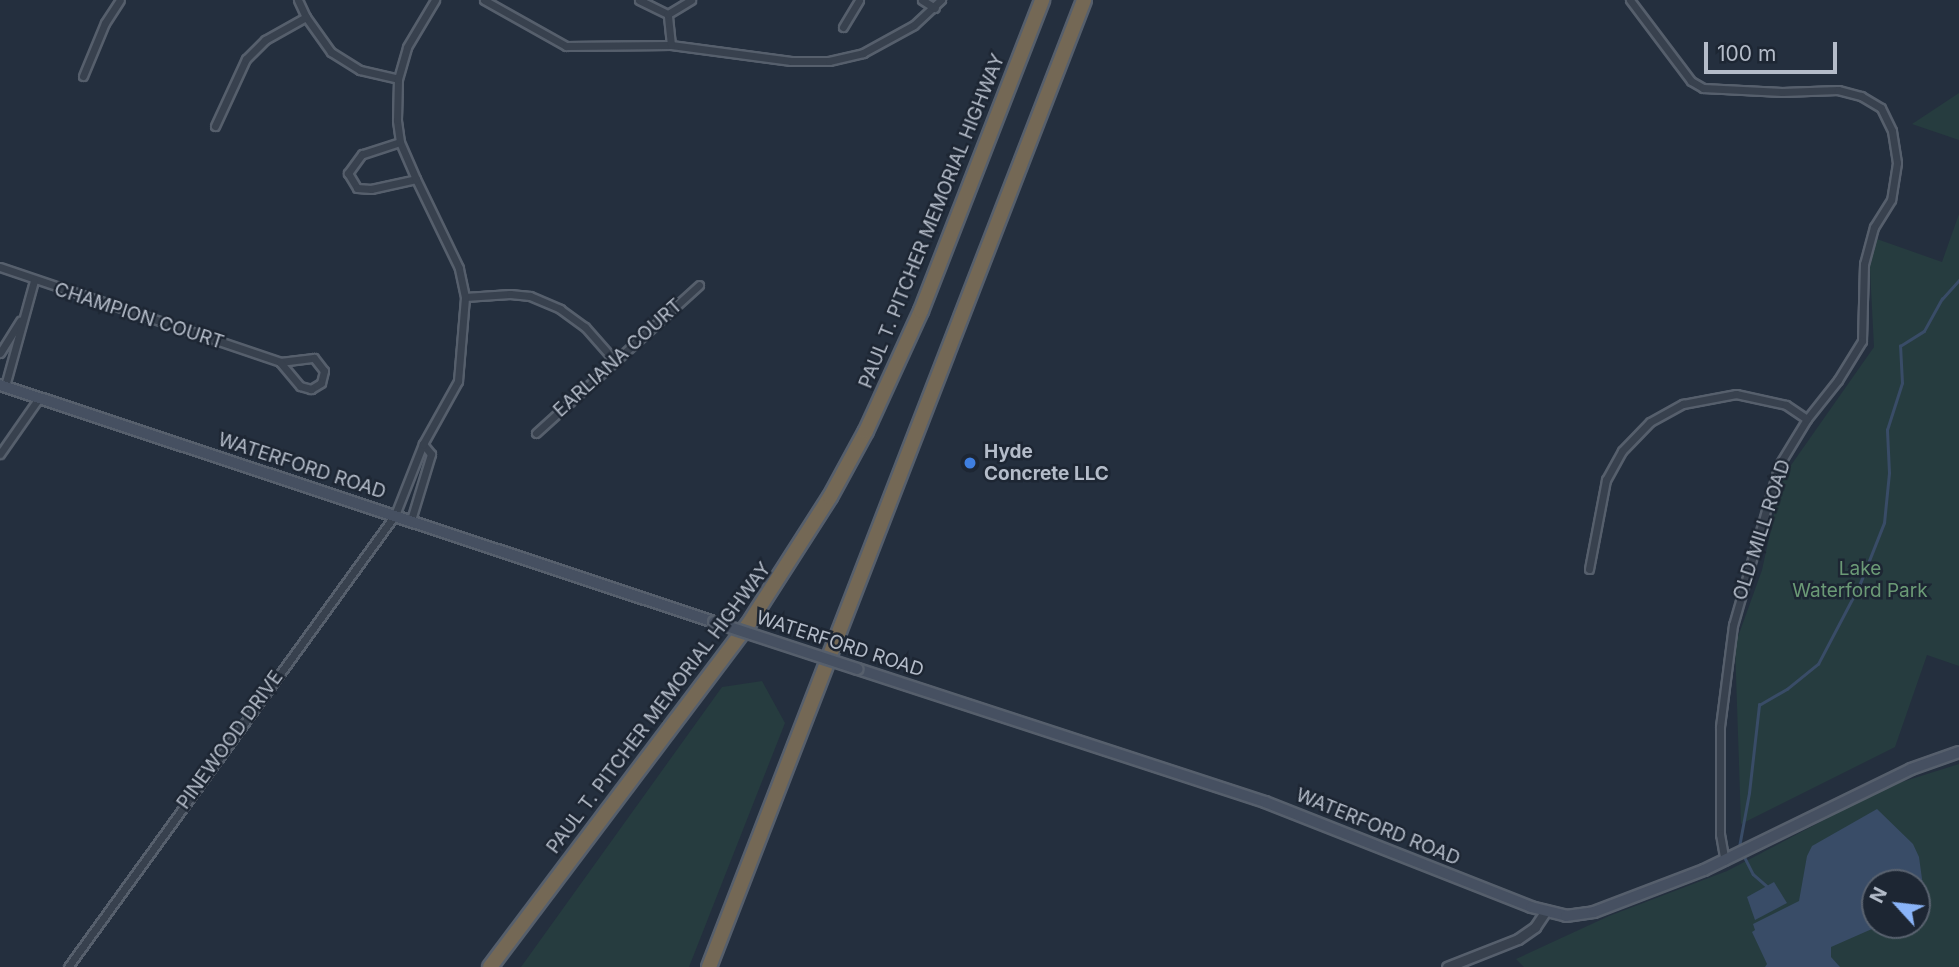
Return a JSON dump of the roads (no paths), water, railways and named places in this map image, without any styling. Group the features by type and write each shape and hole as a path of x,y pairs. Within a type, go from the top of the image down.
{"highway":[{"name":"PAUL T. PITCHER MEMORIAL HIGHWAY","path":"490,967 748,625 830,497 866,431 921,311 1042,0"},
{"path":"709,967 1084,0"}],"main road":[{"name":"WATERFORD ROAD","path":"2,386 1265,802 1545,912 1584,915 1725,861 1893,777 1959,752"}],"street":[{"path":"83,76 104,23 120,0"},
{"path":"298,0 306,17 331,52 360,70 398,79"},
{"name":"PINEWOOD DRIVE","path":"68,967 395,515 423,444 458,381 465,297 459,268 415,179 400,142 397,120 398,79 407,47 435,0"},
{"path":"484,0 566,46 671,45 791,61 829,61 863,53 888,41 935,8 941,0"},
{"path":"639,0 668,14"},
{"path":"668,14 691,0"},
{"path":"843,27 859,0"},
{"path":"922,0 935,8"},
{"name":"OLD MILL ROAD","path":"1630,0 1691,81 1703,88 1782,92 1838,90 1861,96 1881,108 1892,131 1897,163 1891,201 1874,227 1864,264 1862,341 1838,380 1807,419 1779,465 1733,625 1720,727 1720,834 1725,861"},
{"path":"668,14 671,45"},
{"path":"215,127 246,59 265,40 306,17"},
{"path":"400,142 362,154 348,173 357,188 415,179"},
{"name":"CHAMPION COURT","path":"0,267 34,281 279,362 314,358 322,365 324,377 316,387 306,389 279,362"},
{"path":"2,386 34,281"},
{"name":"EARLIANA COURT","path":"536,433 699,285"},
{"path":"465,297 510,294 530,296 560,309 585,327 614,360"},
{"path":"0,353 22,317"},
{"path":"1589,569 1606,480 1622,451 1650,422 1683,404 1737,394 1786,405 1807,419"},
{"path":"0,454 39,398"},
{"path":"411,520 431,454 423,444"},
{"path":"1447,967 1518,939 1535,927 1545,912"}],"water":[{"path":"1877,809 1913,844 1921,869 1861,869 1861,934 1831,947 1831,957 1840,967 1765,967 1767,964 1752,932 1755,930 1753,924 1799,901 1807,856 1812,846"},
{"path":"1774,882 1787,903 1755,920 1747,897"}],"waterway":[{"path":"1739,847 1749,793 1759,705 1787,689 1818,664 1859,586 1884,523 1889,473 1887,430 1902,383 1900,346 1924,331 1942,299 1959,280"},
{"path":"1745,858 1753,874 1768,887"}],"place":[{"name":"Hyde Concrete LLC","path":"970,463"}],"park label":[{"name":"Lake Waterford Park","path":"1860,580"}]}
